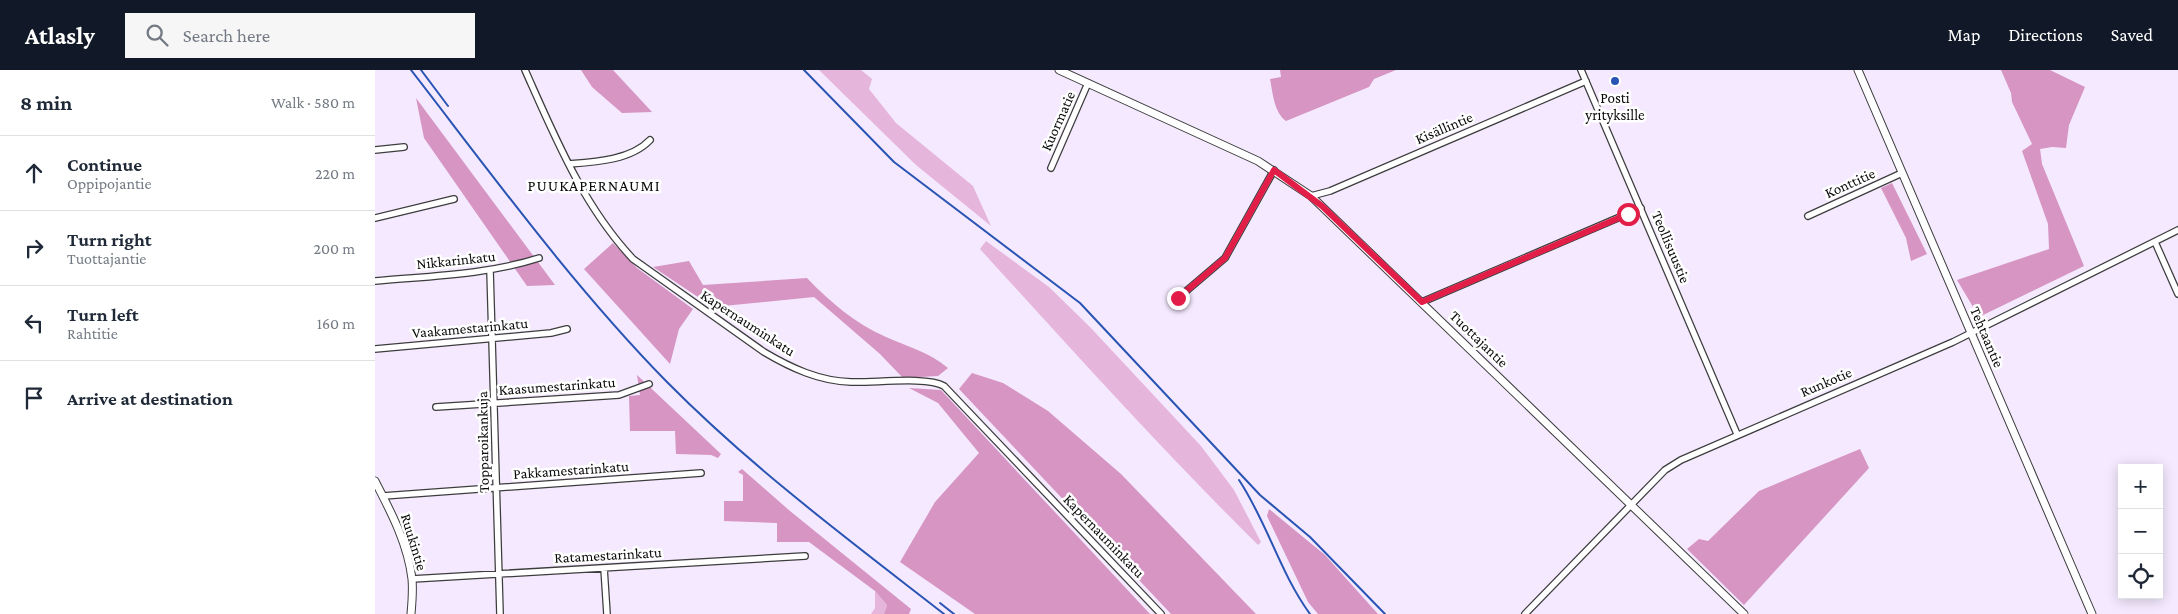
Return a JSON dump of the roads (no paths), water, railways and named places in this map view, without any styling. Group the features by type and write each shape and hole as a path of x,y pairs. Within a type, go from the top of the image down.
{"street":[{"name":"Kapernauminkatu","path":"525,70 550,127 569,164 607,228 633,259 785,365 829,379 853,382 940,383 948,389 1161,614"},
{"name":"Tuottajantie","path":"1059,70 1274,170 1311,196 1744,614"},
{"name":"Teollisuustie","path":"1581,70 1737,434"},
{"name":"Tehtaantie","path":"1859,70 2092,614"},
{"name":"Kisällintie","path":"1311,196 1330,191 1586,81"},
{"name":"Kuormatie","path":"1051,168 1088,83"},
{"path":"569,164 631,154 651,140"},
{"path":"375,150 404,147"},
{"path":"1178,298 1225,258 1274,170"},
{"name":"Konttitie","path":"1808,216 1902,173"},
{"path":"375,218 454,199"},
{"path":"1422,302 1641,208"},
{"name":"Runkotie","path":"1525,614 1665,470 1681,460 1737,434 1971,334 2178,230"},
{"path":"2155,242 2178,294"},
{"name":"Nikkarinkatu","path":"375,281 490,270 517,265 539,258"},
{"name":"Topparoikankuja","path":"490,270 500,614"},
{"name":"Vaakamestarinkatu","path":"375,349 567,330"},
{"name":"Kaasumestarinkatu","path":"436,407 619,395 649,384"},
{"name":"Pakkamestarinkatu","path":"383,496 701,473"},
{"name":"Ruukintie","path":"375,481 402,539 412,579 411,614"},
{"name":"Ratamestarinkatu","path":"412,579 805,556"},
{"path":"604,568 607,614"}],"railway":[{"path":"411,70 566,269 667,382 699,414 767,474 944,614"},
{"path":"421,70 448,106"},
{"path":"804,70 894,162 1080,303 1260,495 1310,537 1385,614"},
{"path":"1239,480 1258,513 1290,582 1310,614"},
{"path":"940,603 954,614"}],"place":[{"name":"Posti yrityksille","path":"1615,81"}],"district":[{"name":"PUUKAPERNAUMI","path":"594,185"}]}
